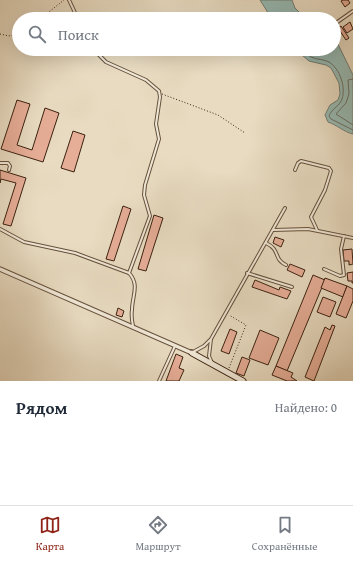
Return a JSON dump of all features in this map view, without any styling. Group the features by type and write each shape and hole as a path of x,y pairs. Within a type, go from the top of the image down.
{"street":[{"path":"0,269 133,328 192,352 243,381"}],"lane":[{"path":"69,0 75,12"},
{"path":"341,19 353,11"},
{"path":"100,56 106,62 146,80 159,91 160,97 156,124 159,140 145,186 144,195 150,216 129,273"},
{"path":"295,170 298,163 302,161 329,168 331,172 325,190 310,217 317,230"},
{"path":"0,163 8,163 10,170"},
{"path":"192,352 204,346 211,339 285,208"},
{"path":"0,229 24,242 75,253 129,273 134,278 136,287 132,310 133,328"},
{"path":"273,230 308,229 353,238"},
{"path":"324,269 340,276 344,275 341,249 344,236"},
{"path":"266,243 273,246 280,262 286,265"},
{"path":"248,273 292,288"},
{"path":"211,339 209,356 212,364"},
{"path":"158,381 175,346"}],"path":[{"path":"49,12 64,0"},
{"path":"0,34 12,35"},
{"path":"159,91 169,98 218,115 245,133"},
{"path":"225,313 246,325 229,366 229,373"}],"water":[{"path":"260,0 292,0 295,8 299,12 268,12"},
{"path":"341,50 353,75 353,134 328,122 325,115 330,105 338,100 340,94 339,83 331,68 326,65 309,61 303,56 341,56"}],"building":[{"path":"348,0 350,3 345,7 341,1"},
{"path":"350,22 353,29 347,33 343,27"},
{"path":"341,26 349,38 346,40 341,32"},
{"path":"17,100 30,104 17,145 32,150 45,108 59,113 43,162 1,149"},
{"path":"73,131 85,135 74,172 61,168"},
{"path":"0,170 26,178 11,226 3,224 16,183 1,179 0,183"},
{"path":"123,206 131,209 114,261 106,259"},
{"path":"154,215 163,218 146,271 138,269"},
{"path":"275,237 284,240 281,247 273,243"},
{"path":"352,249 353,264 349,265 349,261 344,261 343,250"},
{"path":"290,264 305,270 302,277 287,270"},
{"path":"353,272 352,283 352,281 348,281 347,273"},
{"path":"313,275 325,280 287,371 276,366"},
{"path":"325,278 347,286 343,297 321,288"},
{"path":"255,280 279,290 280,287 291,291 287,299 252,287"},
{"path":"347,286 353,289 353,301 346,318 336,314"},
{"path":"323,297 336,302 330,317 317,312"},
{"path":"118,308 124,311 122,317 116,315"},
{"path":"332,325 335,326 314,381 305,377 325,327 330,330"},
{"path":"230,329 237,332 229,354 221,351"},
{"path":"260,330 279,338 268,365 249,358"},
{"path":"176,354 183,357 179,368 184,370 179,381 166,381"},
{"path":"242,357 250,360 244,376 236,373"},
{"path":"276,366 293,373 291,377 297,381 287,381 272,375"}]}
